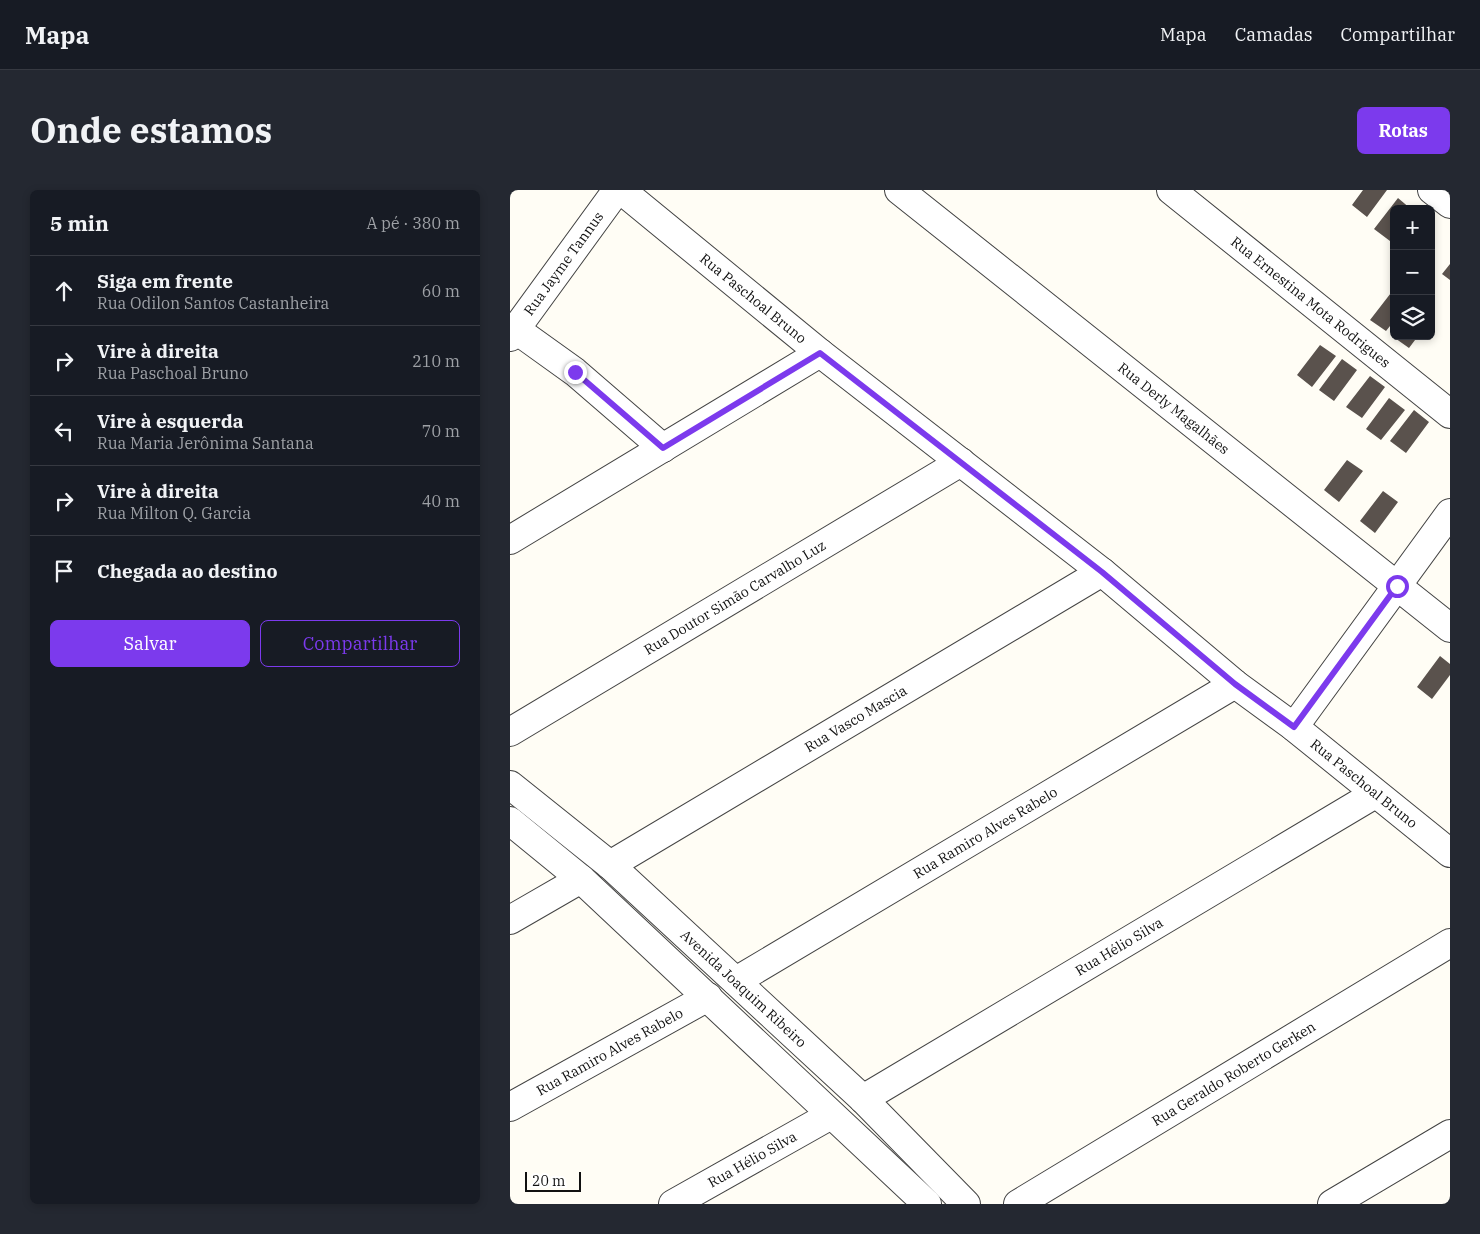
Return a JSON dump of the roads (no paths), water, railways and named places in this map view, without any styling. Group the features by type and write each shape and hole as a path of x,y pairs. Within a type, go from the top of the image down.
{"street":[{"name":"Rua Jayme Tannus","path":"513,333 617,190"},
{"name":"Rua Paschoal Bruno","path":"621,190 820,353 1102,572 1235,684 1294,727 1450,853"},
{"name":"Rua Derly Magalhães","path":"899,190 1450,628"},
{"name":"Rua Ernestina Mota Rodrigues","path":"1171,190 1450,414"},
{"path":"1432,190 1450,204"},
{"path":"513,333 575,372 663,448"},
{"path":"510,540 820,353"},
{"name":"Rua Doutor Simão Carvalho Luz","path":"510,732 961,462"},
{"path":"1294,727 1450,513"},
{"name":"Rua Vasco Mascia","path":"610,865 1102,572"},
{"name":"Rua Ramiro Alves Rabelo","path":"736,982 1235,684"},
{"name":"Avenida Joaquim Ribeiro","path":"510,785 610,865 863,1099 966,1204"},
{"name":"Rua Hélio Silva","path":"863,1099 1375,794"},
{"path":"510,821 581,879 927,1204"},
{"path":"510,920 581,879"},
{"name":"Rua Geraldo Roberto Gerken","path":"1018,1204 1450,943"},
{"name":"Rua Ramiro Alves Rabelo","path":"510,1107 708,997"},
{"name":"Rua Hélio Silva","path":"673,1204 831,1114"},
{"path":"1332,1204 1450,1134"}]}
